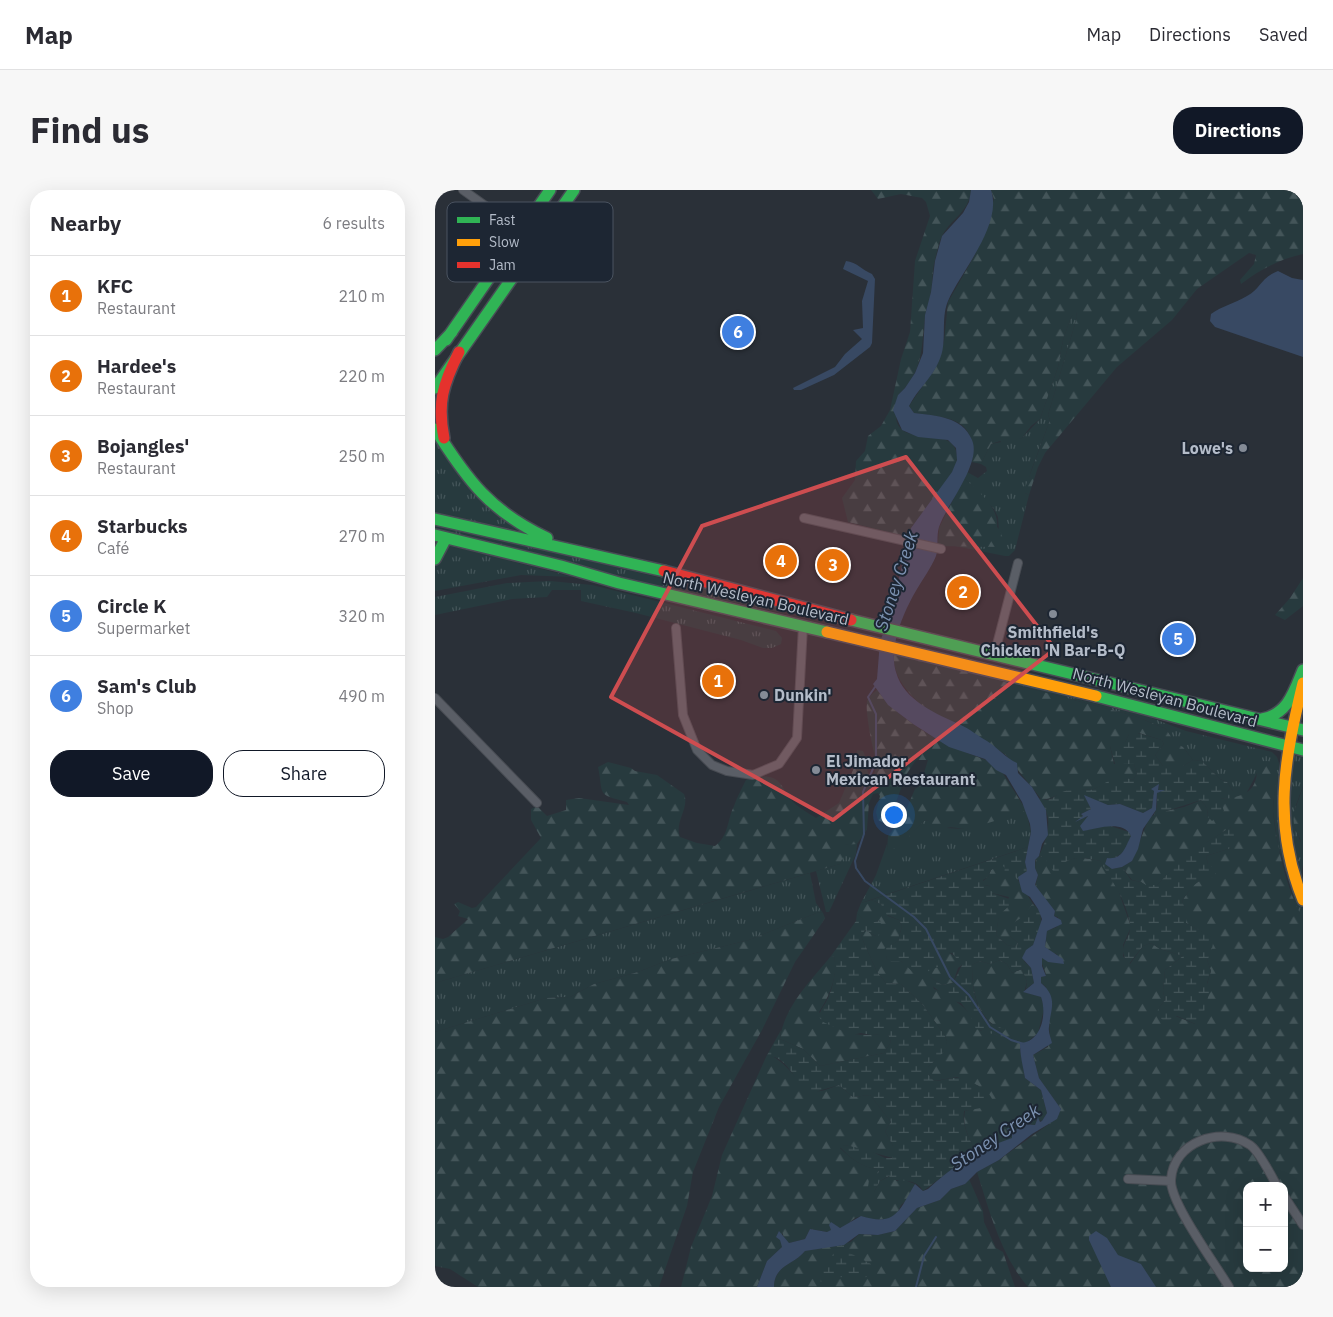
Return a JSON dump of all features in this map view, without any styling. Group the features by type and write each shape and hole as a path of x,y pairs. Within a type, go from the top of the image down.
{"main road":[{"path":"542,202 550,190"},
{"path":"565,202 574,190"},
{"path":"435,356 487,282"},
{"path":"435,388 508,282"},
{"path":"435,350 452,332"},
{"path":"451,455 438,421 437,400 459,352"},
{"path":"435,429 478,492 501,512 537,534 590,555"},
{"name":"North Wesleyan Boulevard","path":"435,518 709,582 869,626 1093,678 1297,729"},
{"path":"435,559 441,537"},
{"name":"North Wesleyan Boulevard","path":"441,537 1089,694 1303,750"},
{"path":"1257,719 1270,718 1282,712 1303,670"},
{"path":"1089,694 1093,678"},
{"path":"1303,683 1297,729 1287,746 1283,796 1285,845 1291,869 1303,900"}],"street":[{"path":"463,190 480,202"},
{"path":"804,518 941,549"},
{"path":"994,656 1019,563"},
{"path":"675,628 683,715 697,750 712,765 727,771 753,775 779,764 797,738 803,626"},
{"path":"435,698 537,803"},
{"path":"1229,1287 1176,1202 1171,1180 1176,1165 1186,1150 1200,1140 1218,1135 1238,1138 1252,1146 1274,1182"},
{"path":"1128,1179 1171,1180"},
{"path":"1288,1202 1303,1225"}],"highlighted area":[{"path":"906,457 1055,649 833,820 611,697 702,526"}],"green space":[{"path":"871,190 971,190 970,198 964,209 947,228 940,240 933,268 932,287 920,359 913,377 898,395 896,415 898,425 904,431 912,434 949,441 955,447 957,457 956,464 946,483 911,528 908,537 848,522 842,498 855,480 856,461 865,451 868,436 881,426 890,410 901,359 910,332 915,261 930,216 926,202 922,198 901,194 878,199"},
{"path":"991,190 1303,190 1303,254 1270,266 1241,284 1240,280 1254,264 1256,255 1249,253 1197,289 1172,320 1117,367 1045,453 1038,467 1029,495 1025,493 1025,488 1050,420 1048,415 1077,317 1076,312 1071,317 1063,340 1058,367 1040,419 1031,426 1022,438 1004,444 1000,441 991,444 981,464 972,462 970,436 958,422 939,416 914,413 909,406 933,371 944,342 948,302 975,255 994,199"},
{"path":"1076,311 1077,317 1048,415 1050,420 1025,493 1029,495 1015,550 1009,556 1005,556 950,545 1000,547 998,517 994,509 964,478 967,472 978,478 987,471 986,467 981,464 991,444 1022,438 1040,419 1058,367 1063,340 1071,317"},
{"path":"435,431 521,531 435,512"},
{"path":"964,478 987,500 995,512 997,527 1004,542 1000,547 938,546 939,528"},
{"path":"435,523 784,608 785,610 784,613 598,573 435,532"},
{"path":"435,542 573,577 521,575 435,591"},
{"path":"1303,578 1303,606 1285,620 1275,615 1290,598"},
{"path":"550,581 592,585 776,631 782,638 781,644 772,648 763,648 741,640 581,601 581,590 552,590 547,597 512,599 435,615 435,597 507,583"},
{"path":"894,653 1149,717 1186,731 1272,752 1277,757 1279,763 1299,901 1303,908 1303,920 1296,906 1278,846 1273,811 1275,782 1257,766 1257,773 1246,794 1233,798 1233,791 1227,782 1220,779 1202,761 1193,760 1183,747 1175,744 1166,729 1135,716"},
{"path":"894,653 1135,716 1166,729 1175,743 1183,747 1193,760 1183,766 1163,766 1155,755 1164,744 1162,740 1139,733 1129,734 1125,742 1110,746 1114,764 1134,764 1137,774 1133,780 1121,779 1111,781 1091,790 1069,791 1042,800 1006,755 960,724 949,721 925,708 915,699 905,688 899,677 894,665"},
{"path":"877,690 899,713 925,732 985,760 1002,772 1026,810 965,829 950,827 942,831 930,828 929,820 924,821 898,848 887,850 888,836 903,817 915,789 920,786 928,760 916,760 906,775 894,807 886,815 884,823 878,820 876,812 880,796 878,793 873,794 869,803 867,829 857,844 844,845 845,852 840,864 435,983 435,937 443,939 448,937 468,919 458,916 460,911 454,904 458,902 472,908 476,907 541,838 531,820 531,809 537,806 547,816 566,810 566,800 579,798 629,805 627,802 605,795 601,788 598,767 608,762 631,768 635,771 657,775 684,794 685,805 679,826 680,837 697,843 715,846 720,842 746,780 756,777 775,779 793,802 816,818 839,803 856,763 857,750 863,751 868,773 873,780 877,762 867,714 867,702 868,698"},
{"path":"1134,732 1162,740 1164,744 1155,755 1163,766 1183,766 1193,760 1202,761 1220,779 1227,782 1233,791 1233,798 1220,799 1224,811 1212,821 1208,817 1207,808 1201,800 1154,815 1157,806 1157,793 1162,790 1158,791 1159,785 1152,789 1154,791 1152,808 1143,813 1120,804 1108,805 1086,798 1091,809 1081,814 1084,818 1089,816 1083,823 1083,831 1107,825 1129,832 1131,836 1125,851 1113,859 1112,869 1122,867 1131,880 1146,885 1157,885 1186,855 1231,827 1238,831 1240,838 1231,848 1206,856 1208,864 1217,870 1214,877 1203,879 1199,882 1182,901 1186,910 1186,923 1214,938 1211,954 1207,960 1211,971 1207,983 1210,990 1200,1026 1177,1016 1166,1022 1157,1016 1158,1009 1165,1000 1163,991 1165,970 1183,956 1160,949 1151,943 1143,946 1129,964 1123,952 1123,947 1130,930 1128,915 1118,891 1100,861 1085,858 1071,860 1062,865 1062,873 1057,877 1044,857 1039,856 1044,845 1048,821 1045,809 1039,798 1047,800 1068,790 1091,790 1110,780 1120,778 1133,780 1137,774 1134,764 1115,764 1110,746 1112,743 1125,742 1129,734"},
{"path":"1291,751 1303,755 1303,786 1296,805 1294,819 1295,828 1301,843 1303,893 1288,838"},
{"path":"1264,761 1271,762 1276,781 1273,812 1277,839 1287,881 1303,920 1303,1287 1028,1287 1003,1247 991,1217 977,1172 999,1160 1049,1124 1061,1109 1039,1078 1033,1055 1048,1047 1049,1025 1046,987 1041,983 1041,977 1046,976 1042,965 1042,957 1048,962 1056,961 1057,954 1050,952 1045,947 1047,931 1057,927 1058,917 1054,916 1055,911 1035,888 1038,875 1035,868 1036,857 1044,856 1061,865 1070,860 1084,858 1100,861 1115,881 1131,927 1123,945 1123,956 1130,964 1143,946 1151,943 1160,949 1183,956 1165,970 1163,991 1165,1000 1158,1009 1195,1024 1211,971 1207,960 1213,938 1186,923 1186,911 1182,901 1193,885 1204,878 1208,864 1206,856 1231,848 1231,827 1187,855 1157,885 1145,885 1132,880 1122,867 1132,861 1149,818 1157,813 1184,807 1201,800 1207,808 1208,817 1220,799 1242,795 1252,788 1257,775 1257,766"},
{"path":"1303,786 1303,869 1301,842 1294,823 1294,817"},
{"path":"1026,810 1031,832 1028,847 861,903 876,875 887,844 887,850 912,833 924,821 929,820 930,823 946,828 965,829"},
{"path":"857,844 856,854 829,912 826,912 816,871 840,864 844,845"},
{"path":"1028,847 1025,862 1027,871 1019,877 1018,881 1014,875 1004,874 1005,868 1001,864 991,870 988,877 983,880 984,885 993,887 992,893 1012,900 1013,903 1000,916 996,935 1007,945 1017,947 1018,943 1010,936 1012,924 1022,917 1033,904 1041,917 1039,932 1024,961 1031,968 1034,983 1026,989 1027,982 1022,969 1012,973 1007,964 1000,960 990,964 980,961 972,965 975,995 982,1013 988,1021 1006,1029 999,1036 976,1029 970,1015 961,1003 950,1000 925,980 925,978 930,977 942,985 953,983 962,965 952,953 942,952 938,956 938,967 917,976 901,961 887,959 884,949 898,941 902,926 899,920 885,914 881,904 871,900"},
{"path":"1001,863 1016,877 1033,904 1010,936 1018,943 1017,947 1007,945 996,935 999,914 1005,909 1009,897 992,893 990,886 984,885 982,882 988,877 991,870"},
{"path":"810,873 816,903 823,913 819,912 749,940 671,959 638,972 594,984 570,997 546,998 435,1032 435,983"},
{"path":"871,900 881,904 888,916 899,920 902,926 898,941 885,949 887,959 901,961 913,970 942,952 947,951 956,957 962,965 958,968 953,983 942,985 930,977 934,989 963,1007 981,1031 1001,1029 986,1018 977,1002 973,984 972,965 980,961 990,964 1000,960 1007,964 1012,973 1022,969 1027,982 1024,992 1041,997 1044,1009 1038,1033 1020,1048 1025,1078 1041,1090 1047,1113 1042,1121 1037,1119 1035,1125 1027,1124 1016,1130 1006,1129 1014,1135 1012,1138 980,1152 975,1151 967,1132 964,1117 965,1111 969,1110 979,1086 957,1077 934,1081 928,1074 928,1067 945,1050 947,1041 922,1004 901,984 886,983 877,972 861,936 865,930 876,936 879,920 869,925 857,913 861,903"},
{"path":"819,912 823,913 825,918 795,962 762,1030 719,1107 693,1172 687,1206 659,1287 478,1287 450,1269 435,1266 435,1032 546,998 570,997 594,984 638,972 671,959 749,940"},
{"path":"857,913 869,924 880,920 883,934 876,936 865,930 861,936 877,972 886,983 901,984 922,1004 944,1034 947,1041 946,1050 928,1067 928,1074 934,1081 956,1078 967,1080 983,1089 992,1099 981,1108 964,1111 964,1122 967,1132 975,1151 980,1152 966,1159 923,1191 917,1184 893,1180 889,1176 880,1181 874,1192 872,1191 868,1187 869,1180 879,1172 878,1169 867,1167 857,1162 840,1147 845,1145 871,1151 885,1158 893,1158 893,1146 885,1131 891,1122 870,1095 853,1097 839,1085 815,1092 800,1084 782,1061 777,1058 766,1057 781,1030 780,1039 803,1049 820,1066 884,1053 891,1042 888,1034 871,1035 861,1033 852,1035 823,1022 819,1017 834,979 835,962 834,957 831,956 856,921"},
{"path":"831,956 834,957 835,964 834,978 819,1012 830,1023 849,1033 863,1035 888,1034 891,1042 884,1053 820,1066 803,1049 780,1039 787,1016 799,994"},
{"path":"769,1055 783,1064 810,1090 822,1091 839,1085 853,1097 870,1095 891,1122 885,1131 893,1146 893,1158 845,1145 840,1148 857,1162 867,1167 878,1169 874,1192 880,1181 890,1176 897,1181 902,1179 915,1184 910,1197 901,1205 896,1216 890,1219 873,1220 861,1216 845,1226 827,1232 810,1229 805,1239 789,1243 785,1240 782,1232 782,1247 767,1261 757,1287 681,1287 691,1247 712,1196 722,1155 766,1057"},
{"path":"969,1179 983,1211 984,1222 996,1248 1003,1252 1015,1287 774,1287 777,1274 805,1251 851,1242 859,1234 878,1235 895,1231 917,1208 940,1200 951,1189 965,1184"},
{"path":"844,1245 844,1250 871,1264 871,1274 859,1281 841,1277 821,1283 819,1273 823,1261 832,1256 837,1246"}],"water":[{"path":"971,190 991,190 993,204 991,218 979,247 948,301 944,316 942,354 939,361 909,406 914,413 948,419 962,426 968,432 974,449 968,472 939,527 936,556 903,618 896,641 894,662 900,682 914,699 932,711 968,728 1017,763 1018,773 1032,787 1046,810 1048,835 1042,844 1039,856 1035,860 1035,868 1038,875 1035,885 1055,911 1054,916 1061,920 1062,924 1047,931 1045,947 1063,959 1064,964 1048,962 1042,958 1042,966 1046,976 1041,977 1041,983 1047,988 1052,999 1049,1033 1052,1043 1033,1055 1039,1078 1061,1109 1057,1119 1032,1134 999,1160 977,1172 965,1184 951,1189 940,1200 917,1208 895,1231 878,1235 859,1234 844,1245 805,1251 777,1274 774,1287 757,1287 767,1261 782,1247 780,1240 776,1237 779,1231 789,1243 805,1239 810,1229 827,1232 831,1230 829,1225 831,1222 840,1228 861,1216 873,1219 890,1218 900,1208 915,1184 923,1191 928,1189 946,1173 967,1159 989,1147 1012,1138 1012,1132 1006,1129 1016,1130 1022,1124 1035,1125 1038,1117 1040,1122 1047,1113 1041,1090 1025,1078 1020,1048 1020,1043 1033,1038 1038,1032 1043,1018 1041,997 1023,992 1034,983 1031,968 1022,958 1026,950 1033,945 1042,919 1030,897 1022,892 1018,877 1027,871 1025,862 1031,832 1022,802 1006,775 996,770 985,759 949,747 913,724 888,705 873,684 877,679 880,641 893,611 890,600 897,586 911,528 952,472 957,460 956,448 948,440 918,437 902,430 893,410 898,395 915,373 923,353 925,315 931,292 935,261 942,236 963,213 969,202"},
{"path":"846,261 872,274 875,279 872,343 870,347 834,375 801,390 794,390 793,388 835,367 845,354 862,339 853,330 863,328 862,301 868,281 843,269"},
{"path":"1278,271 1292,278 1303,280 1303,357 1215,327 1210,321 1211,314 1252,293 1264,280"},
{"path":"1159,784 1158,790 1165,790 1157,793 1156,810 1143,829 1138,849 1132,861 1122,867 1112,869 1105,864 1107,858 1120,855 1131,836 1127,831 1116,826 1083,831 1080,826 1088,816 1075,822 1083,816 1081,814 1091,809 1084,795 1108,805 1120,804 1143,813 1152,808 1154,791 1151,789"},
{"path":"1096,1231 1107,1238 1118,1255 1141,1264 1156,1287 1111,1287 1089,1240 1089,1236"}],"waterway":[{"path":"875,687 868,697 876,714 876,755 875,764 863,792 864,834 855,861 856,868 865,881 914,917 926,929 950,977 969,995 990,1027 1011,1040 1024,1044"},
{"path":"916,1287 924,1256 936,1237"}],"traffic: fast":[{"path":"542,202 550,190"},
{"path":"566,202 574,190"},
{"path":"446,340 486,282"},
{"path":"435,388 509,282"},
{"path":"435,350 452,332"},
{"path":"435,429 458,464 482,493 510,517 547,538"},
{"path":"435,519 664,571"},
{"path":"435,535 561,566 619,583 827,632"},
{"path":"435,559 446,538"},
{"path":"851,620 1303,730"},
{"path":"1262,719 1271,716 1284,707 1293,694 1303,670"},
{"path":"1096,696 1303,750"}],"traffic: slow":[{"path":"827,632 1096,696"},
{"path":"1303,683 1286,766 1284,792 1287,845 1293,872 1303,900"}],"traffic: jam":[{"path":"444,438 441,404 445,384 459,352"},
{"path":"664,571 851,620"}],"place":[{"name":"Sam's Club","path":"738,332"},
{"name":"Lowe's","path":"1243,448"},
{"name":"Starbucks","path":"781,561"},
{"name":"Bojangles'","path":"833,565"},
{"name":"Hardee's","path":"963,592"},
{"name":"Smithfield's Chicken 'N Bar-B-Q","path":"1053,614"},
{"name":"Circle K","path":"1178,639"},
{"name":"KFC","path":"718,681"},
{"name":"Dunkin'","path":"764,695"},
{"name":"El Jimador Mexican Restaurant","path":"816,770"}],"water label":[{"name":"Stoney Creek","path":"896,581"},
{"name":"Stoney Creek","path":"995,1137"}]}
